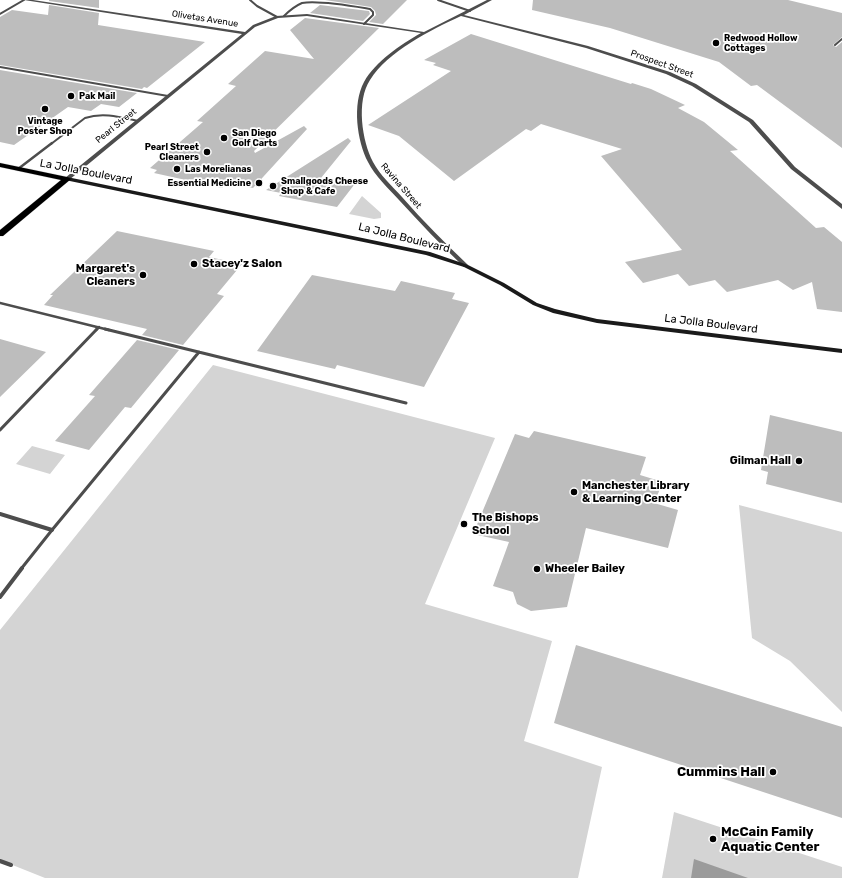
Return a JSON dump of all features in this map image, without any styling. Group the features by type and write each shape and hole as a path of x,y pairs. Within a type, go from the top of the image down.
{"main road":[{"name":"La Jolla Boulevard","path":"0,166 428,253 466,266 502,284 535,304 553,311 597,322 842,351"},
{"name":"Pearl Street","path":"0,234 66,179"}],"street":[{"name":"Olivetas Avenue","path":"25,0 245,34 254,26 277,17 307,15 426,33"},
{"name":"Ravina Street","path":"466,266 408,207 371,163 360,124 359,104 363,89 369,79 393,55 426,33 490,0"},
{"name":"Prospect Street","path":"461,15 587,46 668,73 694,85 715,96 750,121 793,168 842,207"},
{"name":"Pearl Street","path":"66,179 245,34"},
{"path":"0,514 52,530"}],"lane":[{"path":"0,14 25,0"},
{"path":"250,0 257,6 277,17"},
{"path":"284,16 300,3 311,0 370,9 373,12 373,15 364,24"},
{"path":"438,0 470,11"},
{"path":"835,45 842,39"},
{"path":"0,67 168,96"},
{"path":"18,169 85,118 92,115 99,114 138,121"},
{"path":"0,303 406,403"},
{"path":"0,430 99,327"},
{"path":"0,597 52,530 199,352"},
{"path":"0,861 11,865"}],"shaded area":[{"path":"362,196 381,213 381,218 374,219 349,214"},
{"path":"213,365 495,438 425,604 552,641 524,741 602,767 578,878 45,878 0,860 0,630"},
{"path":"32,446 65,455 50,474 16,464"},
{"path":"739,505 842,532 842,712 790,661 752,638"},
{"name":"McCain Family Aquatic Center","path":"674,812 842,867 842,878 662,878"},
{"path":"694,859 748,878 691,878"}],"building":[{"path":"99,0 99,8 49,1"},
{"path":"325,0 407,0 383,24 369,22 376,15 375,11 371,7"},
{"path":"533,0 788,0 842,13 842,37 833,45 836,47 842,42 842,148 757,85 751,86 719,62 610,28 532,10"},
{"path":"49,5 99,13 98,25 205,42 147,88 144,87 142,89 0,65 0,17 12,10 48,15"},
{"path":"320,5 369,11 370,14 363,21 310,13"},
{"path":"305,18 379,28 254,151 255,153 304,126 307,129 253,188 227,183 222,188 154,173 157,170 150,168 203,122 197,121 236,86 228,84 265,51 314,59 290,30"},
{"path":"471,34 651,89 685,105 678,108 704,122 738,150 730,151 816,228 824,227 842,242 842,312 817,309 812,282 793,290 778,280 727,292 715,280 689,286 678,274 643,283 625,262 682,250 601,156 622,149 541,124 531,131 526,129 454,181 399,136 368,125 451,71 433,65 436,63 424,60"},
{"path":"0,70 137,93 119,107 101,104 91,111 68,107 14,145 0,142"},
{"path":"348,138 351,141 321,178 354,185 337,207 279,196 281,193 266,190"},
{"path":"117,231 214,251 209,257 242,264 217,294 224,296 183,345 142,335 147,329 44,305 53,295 50,295"},
{"path":"312,275 395,291 401,281 455,293 452,299 469,303 424,387 337,365 335,369 257,351"},
{"path":"0,339 46,352 0,397"},
{"path":"137,340 179,350 131,408 125,407 89,450 55,441 95,396 89,395"},
{"name":"Gilman Hall","path":"770,415 842,432 842,503 766,484 768,472 761,470"},
{"name":"Manchester Library & Learning Center","path":"534,431 646,457 640,475 663,482 654,503 678,510 668,548 586,528 567,607 531,611 517,604 513,592 493,586 509,542 473,534 515,434 529,438"},
{"name":"Cummins Hall","path":"576,645 842,727 842,818 554,723"}],"place":[{"name":"Redwood Hollow Cottages","path":"716,43"},
{"name":"Pak Mail","path":"71,96"},
{"name":"Vintage Poster Shop","path":"45,109"},
{"name":"San Diego Golf Carts","path":"224,138"},
{"name":"Pearl Street Cleaners","path":"207,152"},
{"name":"Las Morelianas","path":"177,169"},
{"name":"Essential Medicine","path":"259,183"},
{"name":"Smallgoods Cheese Shop & Cafe","path":"273,186"},
{"name":"Stacey'z Salon","path":"194,264"},
{"name":"Margaret's Cleaners","path":"143,275"},
{"name":"Gilman Hall","path":"799,461"},
{"name":"Manchester Library & Learning Center","path":"574,492"},
{"name":"The Bishops School","path":"464,524"},
{"name":"Wheeler Bailey","path":"537,569"},
{"name":"Cummins Hall","path":"773,772"},
{"name":"McCain Family Aquatic Center","path":"713,839"}]}
